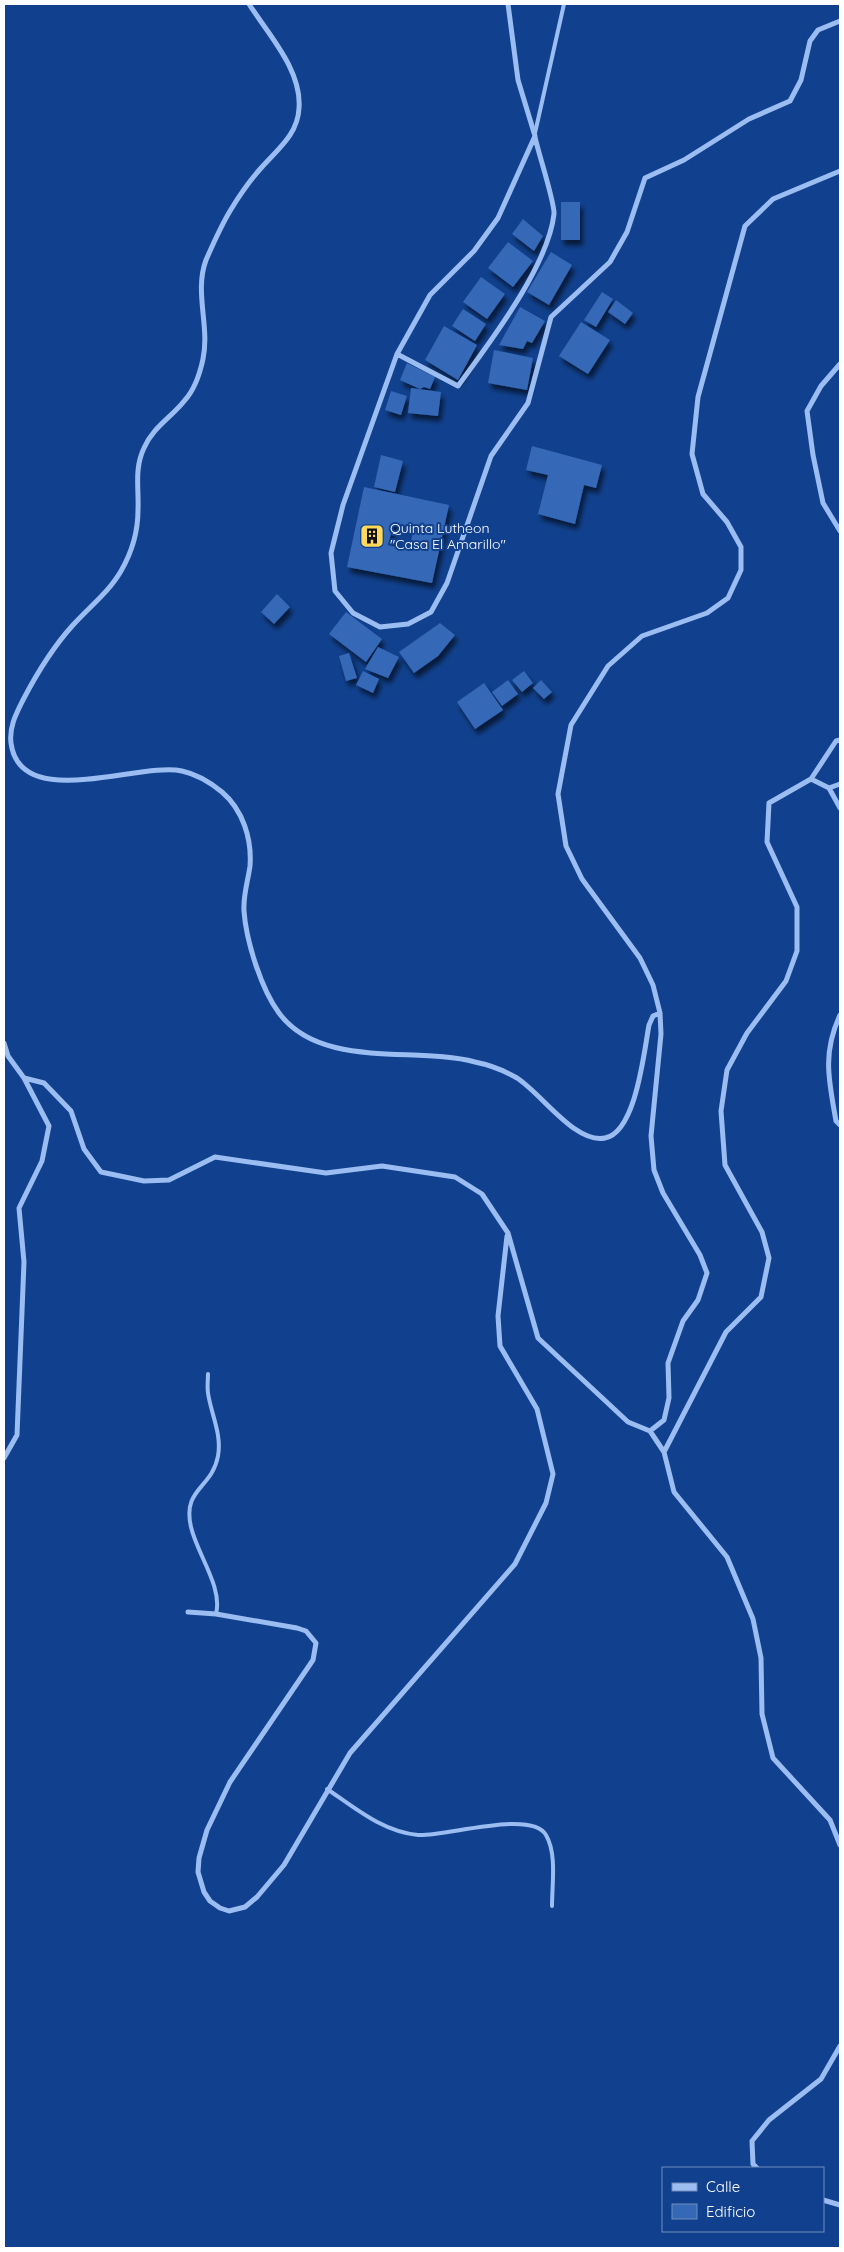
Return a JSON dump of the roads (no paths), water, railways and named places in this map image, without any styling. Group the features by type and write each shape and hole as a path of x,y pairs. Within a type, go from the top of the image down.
{"street":[{"path":"249,4 293,71 300,99 296,125 286,141 258,171 229,213 204,266 200,288 206,328 206,345 199,375 185,400 157,427 146,443 138,465 138,518 133,545 128,559 112,584 74,624 50,653 26,694 12,722 10,741 15,757 26,770 41,777 58,781 132,775 160,769 181,771 201,778 223,793 238,810 248,834 250,866 244,891 244,916 267,996 282,1018 301,1033 320,1042 356,1051 398,1056 440,1056 482,1063 518,1079 585,1136 604,1138 615,1134 628,1118 649,1025 653,1016 660,1013"},
{"path":"397,354 458,386 498,329 530,277 546,244 554,213 535,136 518,80 508,4"},
{"path":"535,136 498,218 474,251 430,295 397,354 343,505 331,554 335,591 353,613 380,627 408,624 431,612 447,583 491,456 528,403 551,317 610,262 627,232 645,178 684,160 749,119 790,101 801,80 810,41 818,30 840,21"},
{"path":"650,1431 664,1420 669,1398 668,1363 683,1321 698,1300 706,1273 700,1255 663,1193 654,1170 651,1136 659,1056 660,1013 653,985 640,958 582,879 566,846 558,794 571,725 608,666 642,636 707,613 728,598 741,570 741,547 727,522 703,494 692,454 698,396 745,226 773,199 840,171"},
{"path":"840,364 820,386 807,411 813,455 823,503 840,531"},
{"path":"664,1452 726,1332 761,1297 769,1258 762,1232 725,1165 721,1111 727,1070 747,1033 786,981 797,950 797,907 766,842 769,803 811,779 836,741 840,740"},
{"path":"811,779 829,788 840,808"},
{"path":"829,788 840,784"},
{"path":"840,1015 832,1032 827,1071 836,1121 840,1125"},
{"path":"4,1043 8,1056 24,1078 49,1126 42,1161 18,1208 24,1262 17,1435 4,1458"},
{"path":"24,1078 44,1083 71,1111 84,1149 101,1172 144,1182 169,1180 215,1157 326,1173 382,1166 454,1177 482,1194 508,1233 538,1338 628,1422 650,1431 664,1452 674,1492 728,1557 752,1619 761,1658 762,1714 773,1758 830,1820 840,1845"},
{"path":"188,1612 216,1614 306,1631 315,1638 316,1650 313,1660 230,1782 207,1830 199,1858 198,1872 200,1884 210,1901 220,1908 237,1910 245,1907 257,1897 284,1865 350,1753 515,1564 546,1503 553,1474 537,1409 500,1346 498,1316 508,1233"},
{"path":"757,2167 753,2164 752,2140 769,2120 821,2079 840,2046"},
{"path":"824,2200 840,2205"}],"lane":[{"path":"535,136 564,4"},
{"path":"208,1374 208,1392 219,1442 218,1456 209,1478 194,1495 190,1503 189,1514 191,1529 216,1594 216,1614"},
{"path":"328,1789 376,1822 389,1828 416,1835 445,1834 489,1826 516,1824 533,1825 540,1828 546,1834 553,1867 552,1906"}],"place":[{"name":"Quinta Lutheon \"Casa El Amarillo\"","path":"372,536"}]}
